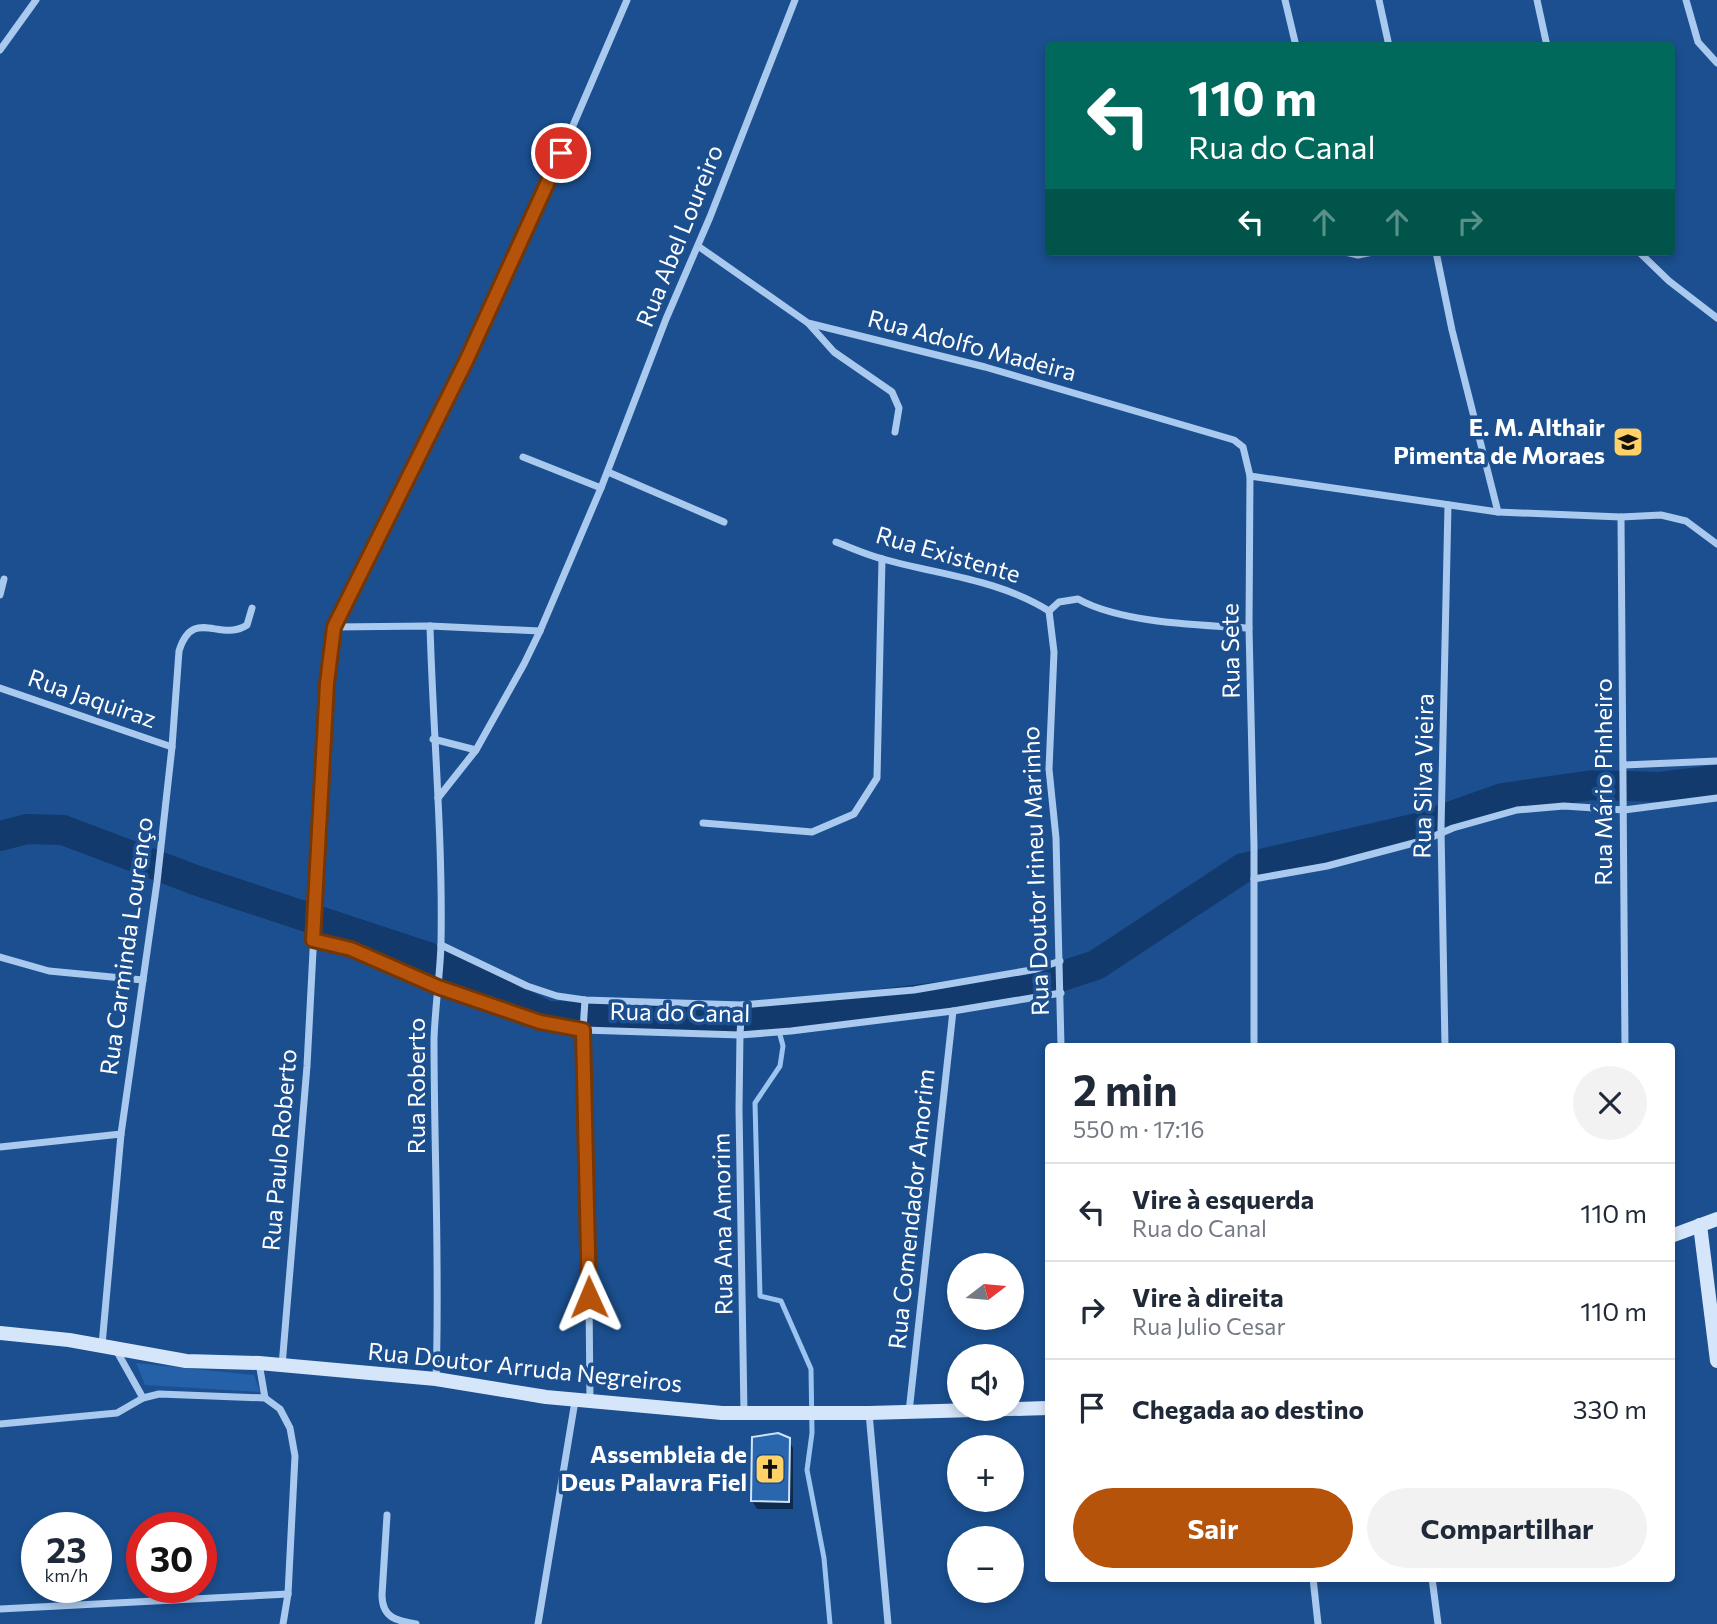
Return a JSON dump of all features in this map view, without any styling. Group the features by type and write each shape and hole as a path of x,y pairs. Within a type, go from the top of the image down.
{"street":[{"path":"0,50 36,0"},
{"name":"Rua Paulo Roberto","path":"282,1366 307,1066 327,683 334,627 472,347 550,179 627,0"},
{"name":"Rua Abel Loureiro","path":"438,798 476,750 540,631 601,488 666,318 698,246 796,0"},
{"path":"1285,0 1295,42"},
{"path":"1379,0 1388,42"},
{"path":"1537,0 1546,42"},
{"path":"1686,0 1698,42 1717,63"},
{"name":"Rua Adolfo Madeira","path":"698,246 808,323 985,367 1234,440 1243,447 1247,456"},
{"path":"1437,256 1452,330 1498,512"},
{"path":"1643,256 1669,281 1717,318"},
{"path":"808,323 834,352 891,392 899,408 895,432"},
{"name":"Rua Sete","path":"1247,456 1250,476 1249,628 1254,877"},
{"path":"523,457 601,488"},
{"path":"607,472 724,522"},
{"path":"1250,476 1498,512 1621,517 1661,515 1686,521 1717,544"},
{"name":"Rua Silva Vieira","path":"1445,1043 1441,832 1448,505"},
{"name":"Rua Mário Pinheiro","path":"1621,517 1625,1043"},
{"name":"Rua Existente","path":"836,542 881,559 1010,591 1049,611"},
{"path":"704,823 811,832 854,814 877,779 881,559"},
{"path":"0,595 4,579"},
{"path":"1049,611 1059,603 1078,598 1094,608 1152,620 1249,628"},
{"name":"Rua Carminda Lourenço","path":"108,1347 121,1134 157,882 172,747 179,651 184,638 191,630 202,627 232,631 241,629 247,625 252,608"},
{"name":"Rua Doutor Irineu Marinho","path":"1049,611 1054,652 1049,769 1056,838 1061,1043"},
{"path":"334,627 430,626 540,631"},
{"name":"Rua Roberto","path":"430,626 433,739 438,798 440,950 434,1037 438,1211 436,1379"},
{"name":"Rua Jaquiraz","path":"0,688 172,747"},
{"path":"433,739 476,750"},
{"path":"1624,769 1717,761"},
{"path":"1254,1043 1254,877 1327,866 1517,810 1564,806 1624,810 1717,798"},
{"name":"Rua do Canal","path":"313,938 351,949 437,985 540,1022 583,1028 740,1035 953,1011 1061,992"},
{"path":"440,950 527,986 585,1003 742,1006 914,990 1060,963"},
{"path":"0,957 49,971 143,980"},
{"path":"538,1624 582,1401 585,1003"},
{"name":"Rua Ana Amorim","path":"742,1006 740,1035 744,1413"},
{"name":"Rua Comendador Amorim","path":"909,1412 953,1011"},
{"path":"0,1147 121,1134"},
{"path":"1675,1234 1717,1219"},
{"path":"1700,1225 1714,1305 1717,1361"},
{"name":"Rua Doutor Arruda Negreiros","path":"0,1333 25,1334 186,1361 259,1363 436,1379 582,1401 744,1413 1045,1408"},
{"path":"108,1347 143,1398"},
{"path":"259,1363 265,1398"},
{"path":"0,1424 117,1412 143,1398 159,1394 265,1398 280,1409 290,1428 295,1456 289,1594 283,1624"},
{"path":"869,1413 888,1624"},
{"path":"387,1515 383,1608 392,1619 416,1624"},
{"path":"1313,1582 1318,1624"},
{"path":"1433,1582 1438,1624"},
{"path":"0,1609 289,1594"}],"shaded area":[{"path":"136,1363 254,1375 260,1392 145,1385"}],"building":[{"name":"Assembleia de Deus Palavra Fiel","path":"778,1433 790,1438 789,1502 751,1501 752,1437"}],"waterway":[{"path":"0,836 27,829 63,830 198,881 428,957 547,1016 722,1019 784,1016 1035,985 1096,965 1243,868 1421,827 1503,798 1593,785 1660,787 1717,780"},
{"path":"775,1016 783,1046 780,1066 755,1103 760,1296 781,1301 811,1369 812,1433 807,1470 824,1558 830,1624"}],"place":[{"name":"E. M. Althair Pimenta de Moraes","path":"1628,442"},
{"name":"Assembleia de Deus Palavra Fiel","path":"770,1469"}],"route":[{"path":"561,153 467,359 334,627 327,683 313,940 351,949 438,987 540,1022 583,1030 589,1297"}]}
